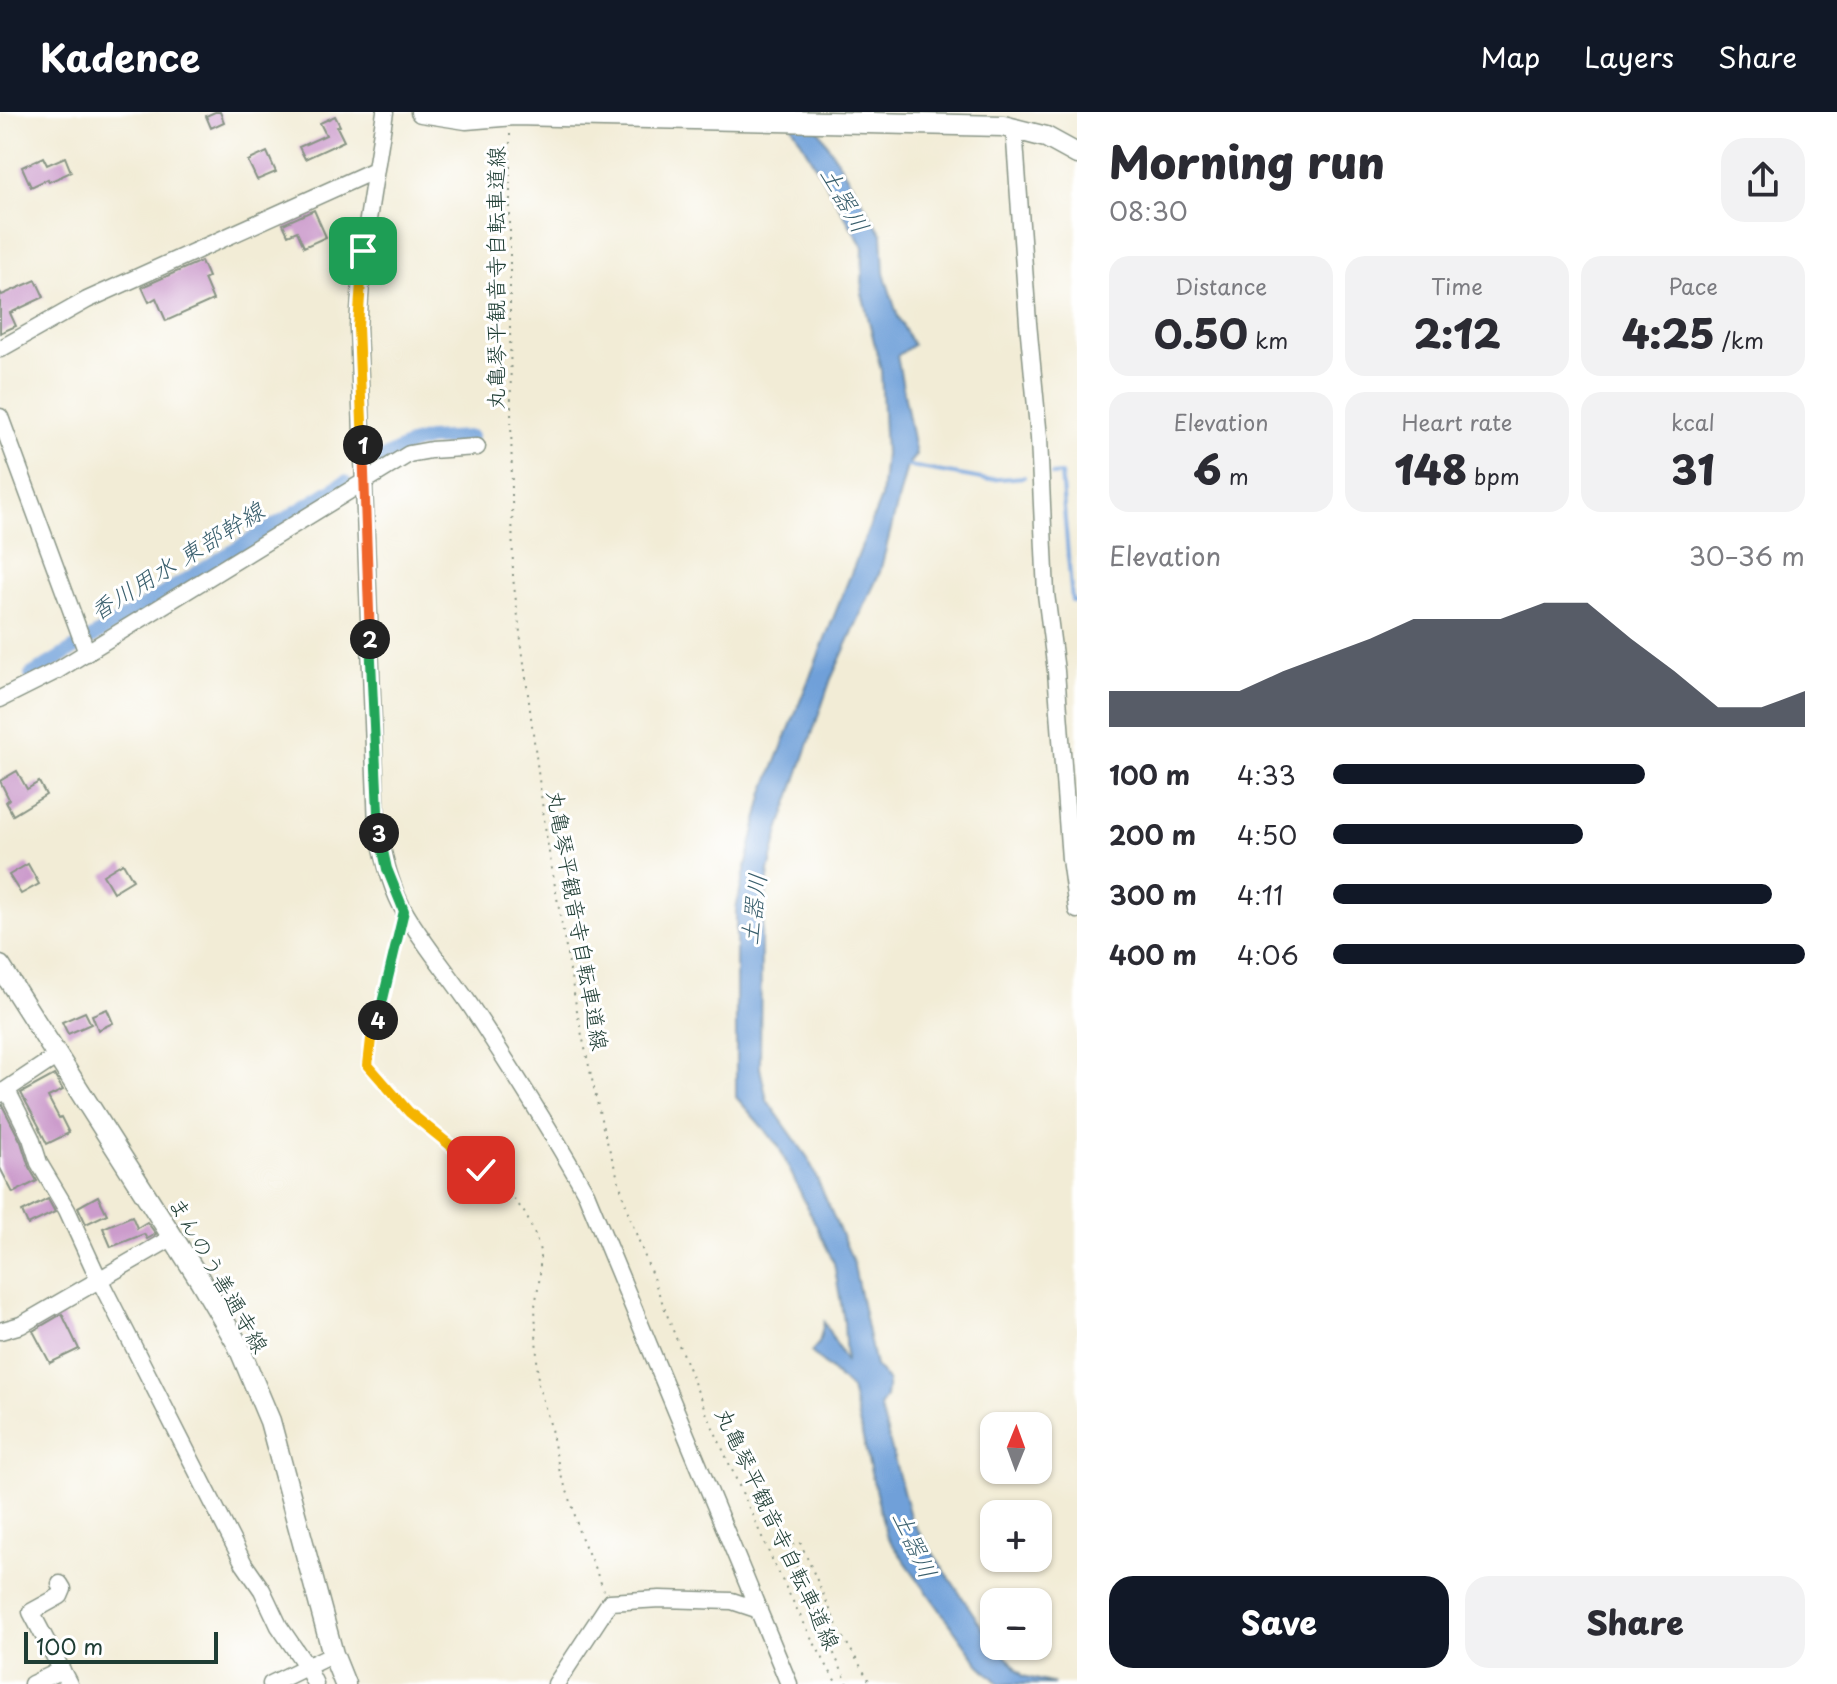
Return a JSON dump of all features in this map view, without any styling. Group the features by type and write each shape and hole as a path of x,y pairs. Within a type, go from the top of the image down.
{"main road":[{"path":"421,112 466,119 512,115 1009,127 1046,137 1077,154"},
{"name":"まんのう善通寺線","path":"0,966 238,1345 270,1421 333,1654 345,1684"}],"street":[{"path":"385,112 363,251 358,327 377,827 387,869 404,911 476,1014 586,1193 789,1684"},
{"path":"1009,127 1039,438 1046,594 1056,671 1070,859 1077,910"},
{"path":"0,349 87,300 375,170"},
{"path":"0,417 87,653"},
{"path":"0,699 87,653 409,454 477,447"},
{"path":"57,1056 2,1091 31,1138 39,1163 67,1210 99,1280 244,1564 315,1684"},
{"path":"0,1331 21,1325 173,1237"},
{"path":"32,1684 65,1677 31,1612 60,1596 63,1589 60,1584"},
{"path":"556,1684 610,1602 660,1599 732,1601 759,1610"},
{"path":"271,1684 333,1654"}],"path":[{"name":"丸亀琴平観音寺自転車道線","path":"512,115 510,339 513,578 547,841 579,1022 611,1157 629,1215 674,1333 775,1566 837,1684"},
{"path":"404,911 380,1015 371,1039 368,1065 409,1112 507,1189 531,1225 540,1251 535,1306 538,1384 560,1473 579,1532 610,1602"},
{"name":"丸亀琴平観音寺自転車道線","path":"848,1684 796,1565 791,1549 794,1543 801,1544 839,1630 871,1684"}],"water":[{"name":"土器川","path":"784,112 808,112 882,234 884,273 898,317 913,345 897,356 916,455 907,466 880,572 831,679 779,830 769,871 761,936 760,1068 767,1100 808,1158 853,1261 875,1366 888,1380 886,1397 880,1407 911,1520 980,1624 980,1660 1010,1660 1023,1676 1054,1684 1000,1684 979,1664 886,1535 851,1389 811,1352 819,1343 824,1322 846,1362 844,1321 834,1263 778,1145 736,1097 736,908 764,792 881,498 885,454 881,370 862,293 863,247"}],"building":[{"path":"220,112 224,122 211,128 206,116"},
{"path":"335,116 344,141 305,159 299,147 326,135 320,123"},
{"path":"267,152 276,172 257,180 248,161"},
{"path":"43,157 47,165 65,157 71,172 31,187 22,167"},
{"path":"314,210 326,237 304,247 297,231 288,235 283,224"},
{"path":"201,261 208,277 204,279 213,300 166,321 156,298 149,302 142,287"},
{"path":"36,280 44,297 10,313 16,326 0,333 0,292 2,295"},
{"path":"17,771 27,789 39,782 46,795 13,815 0,781"},
{"path":"123,863 133,880 113,892 103,875"},
{"path":"28,864 39,884 21,894 9,875"},
{"path":"107,1009 113,1023 98,1030 92,1015"},
{"path":"85,1012 91,1024 68,1034 62,1022"},
{"path":"54,1075 63,1090 48,1097 69,1133 47,1144 21,1093"},
{"path":"0,1105 21,1142 37,1181 13,1193 0,1168"},
{"path":"98,1196 107,1214 86,1224 78,1207"},
{"path":"48,1199 55,1212 28,1225 22,1212"},
{"path":"132,1216 137,1228 147,1222 156,1234 147,1239 144,1234 111,1247 103,1228"},
{"path":"62,1314 79,1349 50,1363 33,1331"}],"waterway":[{"name":"香川用水 東部幹線","path":"381,459 428,439 471,437"},
{"path":"904,465 987,480 1024,477"},
{"path":"1052,475 1061,474 1072,601 1077,602"},
{"name":"香川用水 東部幹線","path":"31,675 345,482"}],"route":[{"path":"363,251 358,327 377,827 387,869 404,911 380,1015 371,1039 368,1065 409,1112 481,1170"}]}
